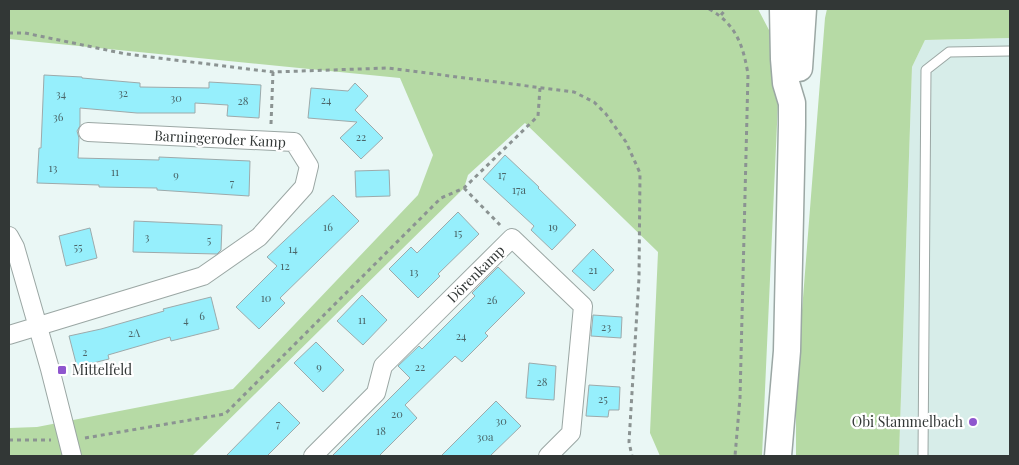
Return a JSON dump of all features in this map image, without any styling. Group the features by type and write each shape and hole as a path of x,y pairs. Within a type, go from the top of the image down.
{"main road":[{"path":"767,9 774,22 784,59"},
{"path":"783,9 786,83 792,103"},
{"path":"778,456 787,351 792,103 798,81 803,9"}],"street":[{"name":"Barningeroder Kamp","path":"38,326 204,276 259,236 304,187 309,166 294,142 88,132"},
{"path":"9,236 15,247 38,326 70,448"},
{"name":"Dörenkamp","path":"313,456 376,393 383,366 512,238 583,306 571,433 548,456"},
{"path":"9,335 38,326"}],"lane":[{"path":"923,456 926,70 949,52 1010,51"}],"path":[{"path":"709,9 721,16 735,32 744,53 748,74 740,398 735,456"},
{"path":"721,16 726,9"},
{"path":"9,33 25,32 126,54 273,72 388,68 574,92 594,102 606,114 626,142 640,173 639,278 629,442 632,456"},
{"path":"270,142 273,72"},
{"path":"9,440 70,448 225,414 441,198 464,188 538,116 540,88"},
{"path":"464,188 512,238"}],"shaded area":[{"path":"1010,38 1010,456 899,456 912,67 925,40"}],"green space":[{"path":"9,9 758,9 769,30 778,102 762,456 660,456 650,433 658,252 525,123 468,175 464,188 192,456 9,456 9,428 37,427 233,389 418,195 433,155 400,78 9,39"},
{"path":"827,9 1010,9 1010,38 925,40 912,67 899,456 796,456 796,387"}],"building":[{"path":"44,75 140,83 140,87 209,88 209,82 261,85 259,118 227,116 228,105 195,103 195,113 137,113 80,108 80,126 77,131 79,138 78,158 159,160 159,157 250,161 249,196 157,190 157,188 37,183 39,148 41,148"},
{"path":"355,83 368,96 355,110 383,138 361,159 340,138 357,122 308,118 311,88 348,91"},
{"path":"505,155 576,225 552,250 531,230 534,226 483,179"},
{"path":"389,170 390,196 356,197 355,171"},
{"path":"333,195 359,221 280,298 285,303 259,329 236,307 277,266 267,257"},
{"path":"458,212 479,234 438,274 440,276 418,298 389,269 411,247 417,253"},
{"path":"134,221 222,225 221,250 217,254 133,252"},
{"path":"90,228 97,258 66,266 59,236"},
{"path":"593,249 614,270 594,291 572,271"},
{"path":"498,267 525,293 485,333 488,336 462,362 455,356 405,405 417,418 379,456 332,456 410,378 398,366 419,346 422,349 475,296 472,293"},
{"path":"362,295 387,320 363,345 337,321"},
{"path":"211,297 219,329 171,341 170,337 108,355 109,359 77,367 69,336 101,329 164,311 163,309"},
{"path":"593,315 622,317 621,338 591,336"},
{"path":"316,342 344,370 323,392 294,363"},
{"path":"529,363 556,366 554,400 526,398"},
{"path":"589,385 620,387 619,410 609,410 608,417 586,416"},
{"path":"496,401 521,426 490,456 441,456"},
{"path":"279,402 300,423 267,456 226,456"}],"place":[{"name":"Mittelfeld","path":"62,370"},
{"name":"Obi Stammelbach","path":"973,422"}]}
